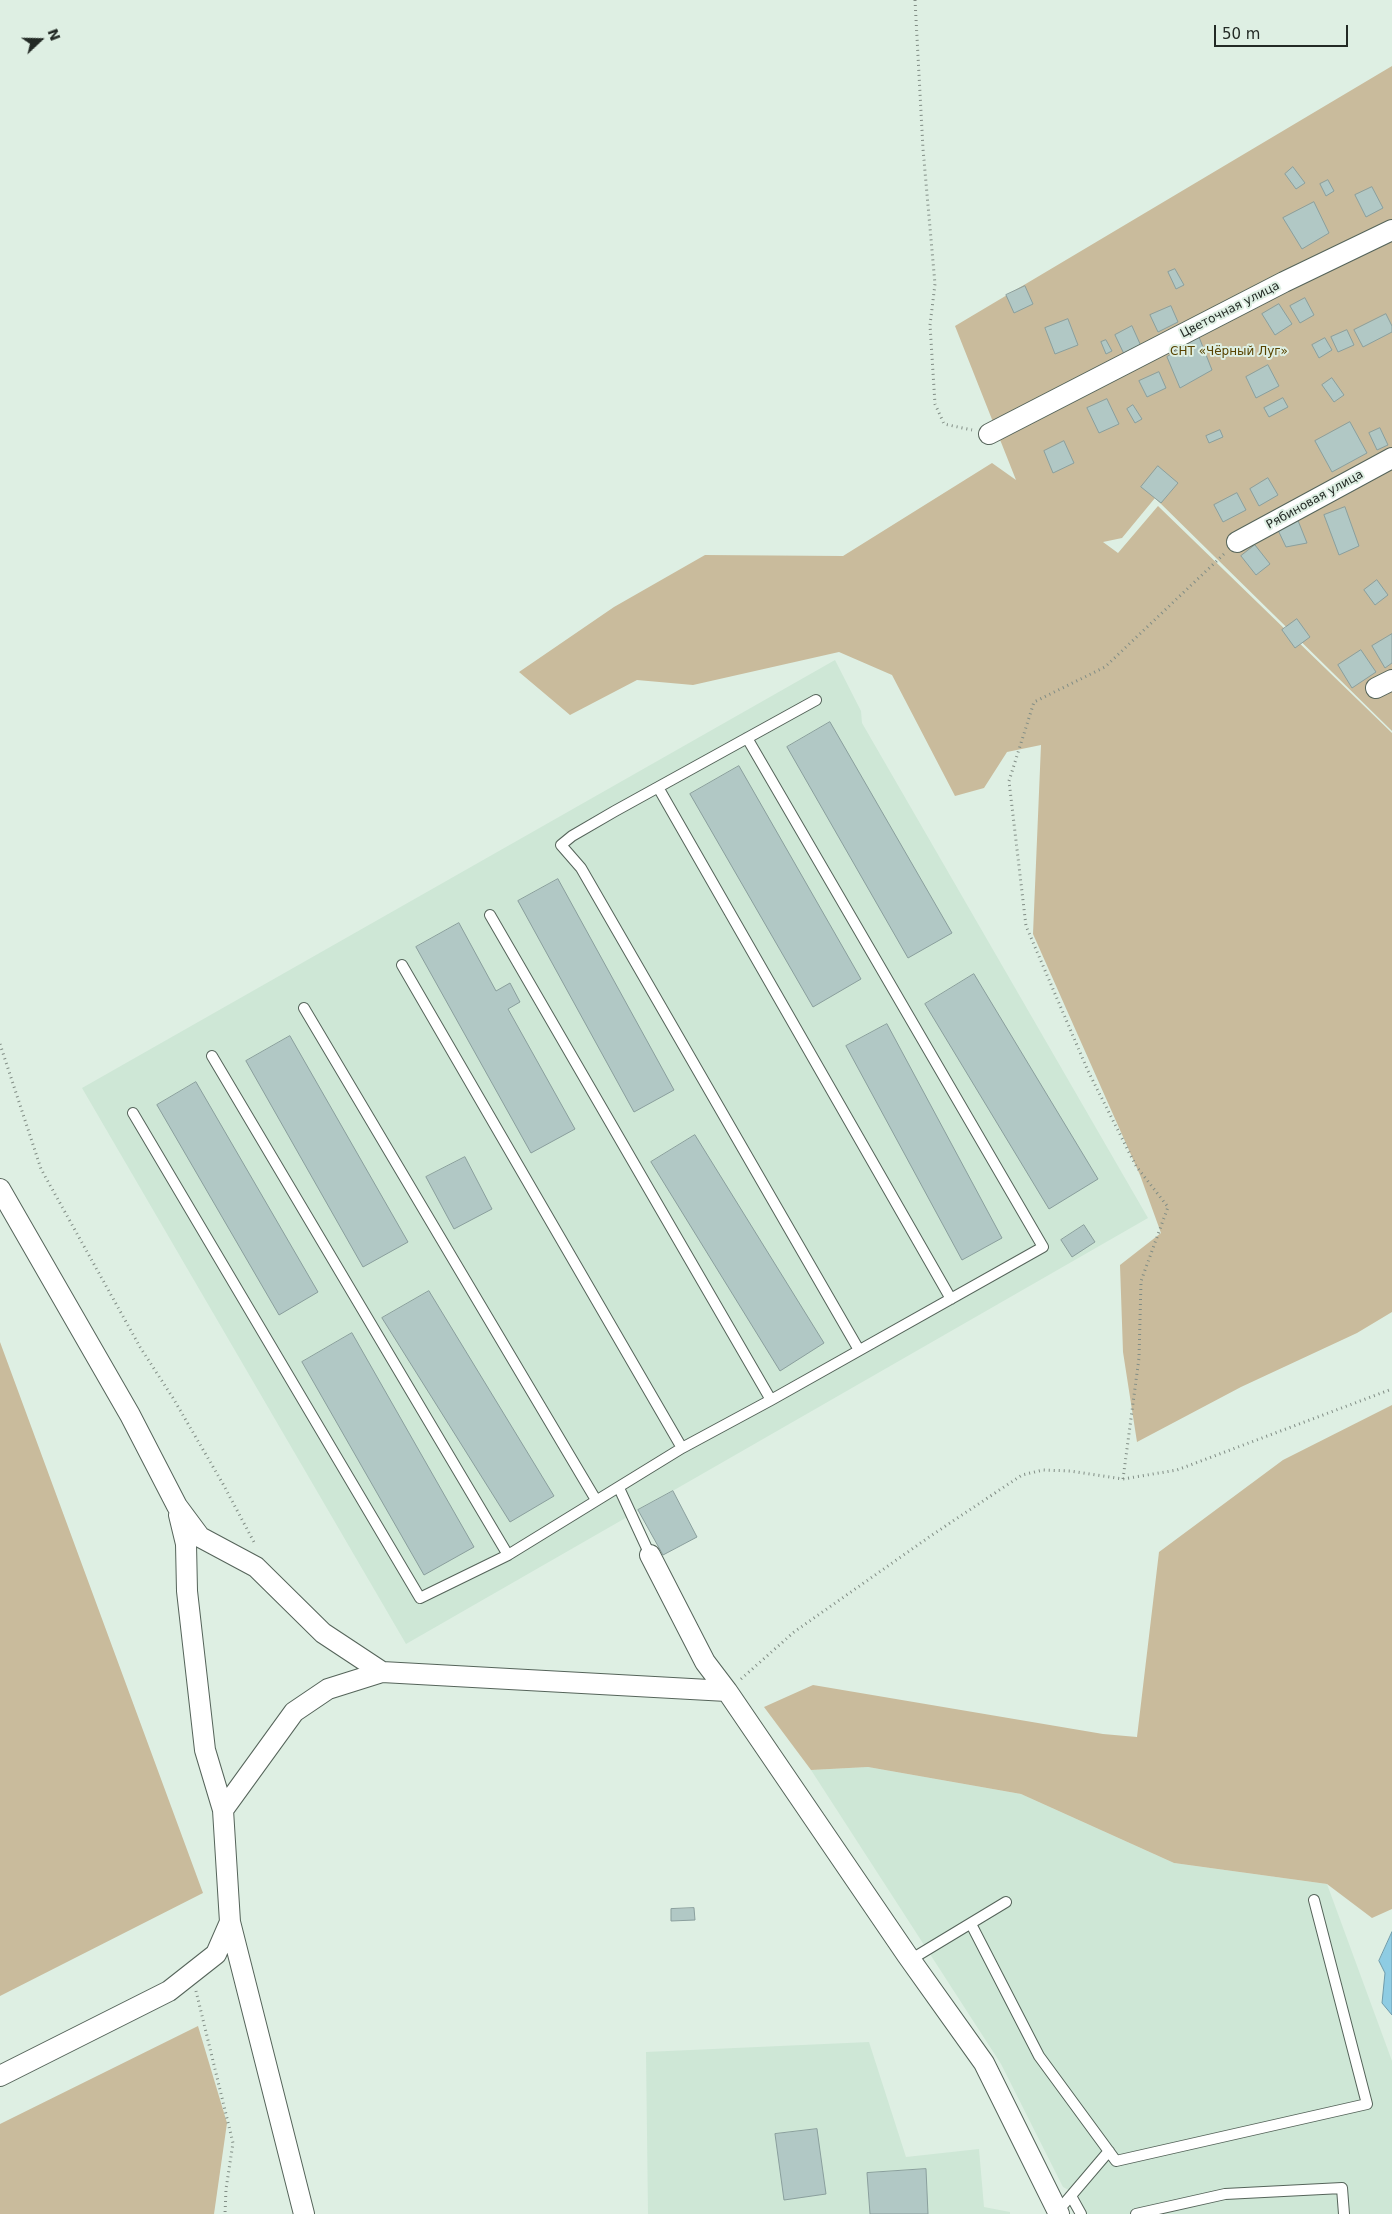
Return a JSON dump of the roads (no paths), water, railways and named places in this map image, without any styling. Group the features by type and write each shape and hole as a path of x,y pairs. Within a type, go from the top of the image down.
{"street":[{"name":"Цветочная улица","path":"989,434 1284,282 1392,230"},
{"name":"Рябиновая улица","path":"1237,542 1392,458"},
{"path":"0,1189 130,1415 177,1506 200,1537 256,1567 324,1633 382,1672"},
{"path":"177,1506 186,1544 187,1591 205,1750 223,1810 230,1922 304,2214"},
{"path":"650,1555 704,1662 727,1691 910,1960 984,2063 1058,2213"},
{"path":"223,1810 294,1712 328,1689 382,1672 727,1691"},
{"path":"0,2076 169,1991 216,1954 230,1922"}],"lane":[{"path":"816,700 659,789 606,816 572,836 561,845 581,868 859,1350"},
{"path":"133,1113 420,1598 508,1555 682,1448 1043,1247 747,738"},
{"path":"659,789 951,1299"},
{"path":"490,915 771,1400"},
{"path":"402,964 682,1448"},
{"path":"304,1008 596,1500"},
{"path":"212,1056 508,1555"},
{"path":"619,1488 650,1555"},
{"path":"971,1924 1039,2056 1116,2161 1367,2104 1314,1900"},
{"path":"910,1960 1006,1902"},
{"path":"1058,2213 1109,2152"},
{"path":"1136,2214 1158,2212 1225,2194 1342,2188 1344,2214"},
{"path":"1071,2196 1081,2214"}],"water":[{"path":"1392,1932 1392,2015 1382,2003 1385,1973 1379,1961"}],"park label":[{"name":"СНТ «Чёрный Луг»","path":"1229,352"}]}
